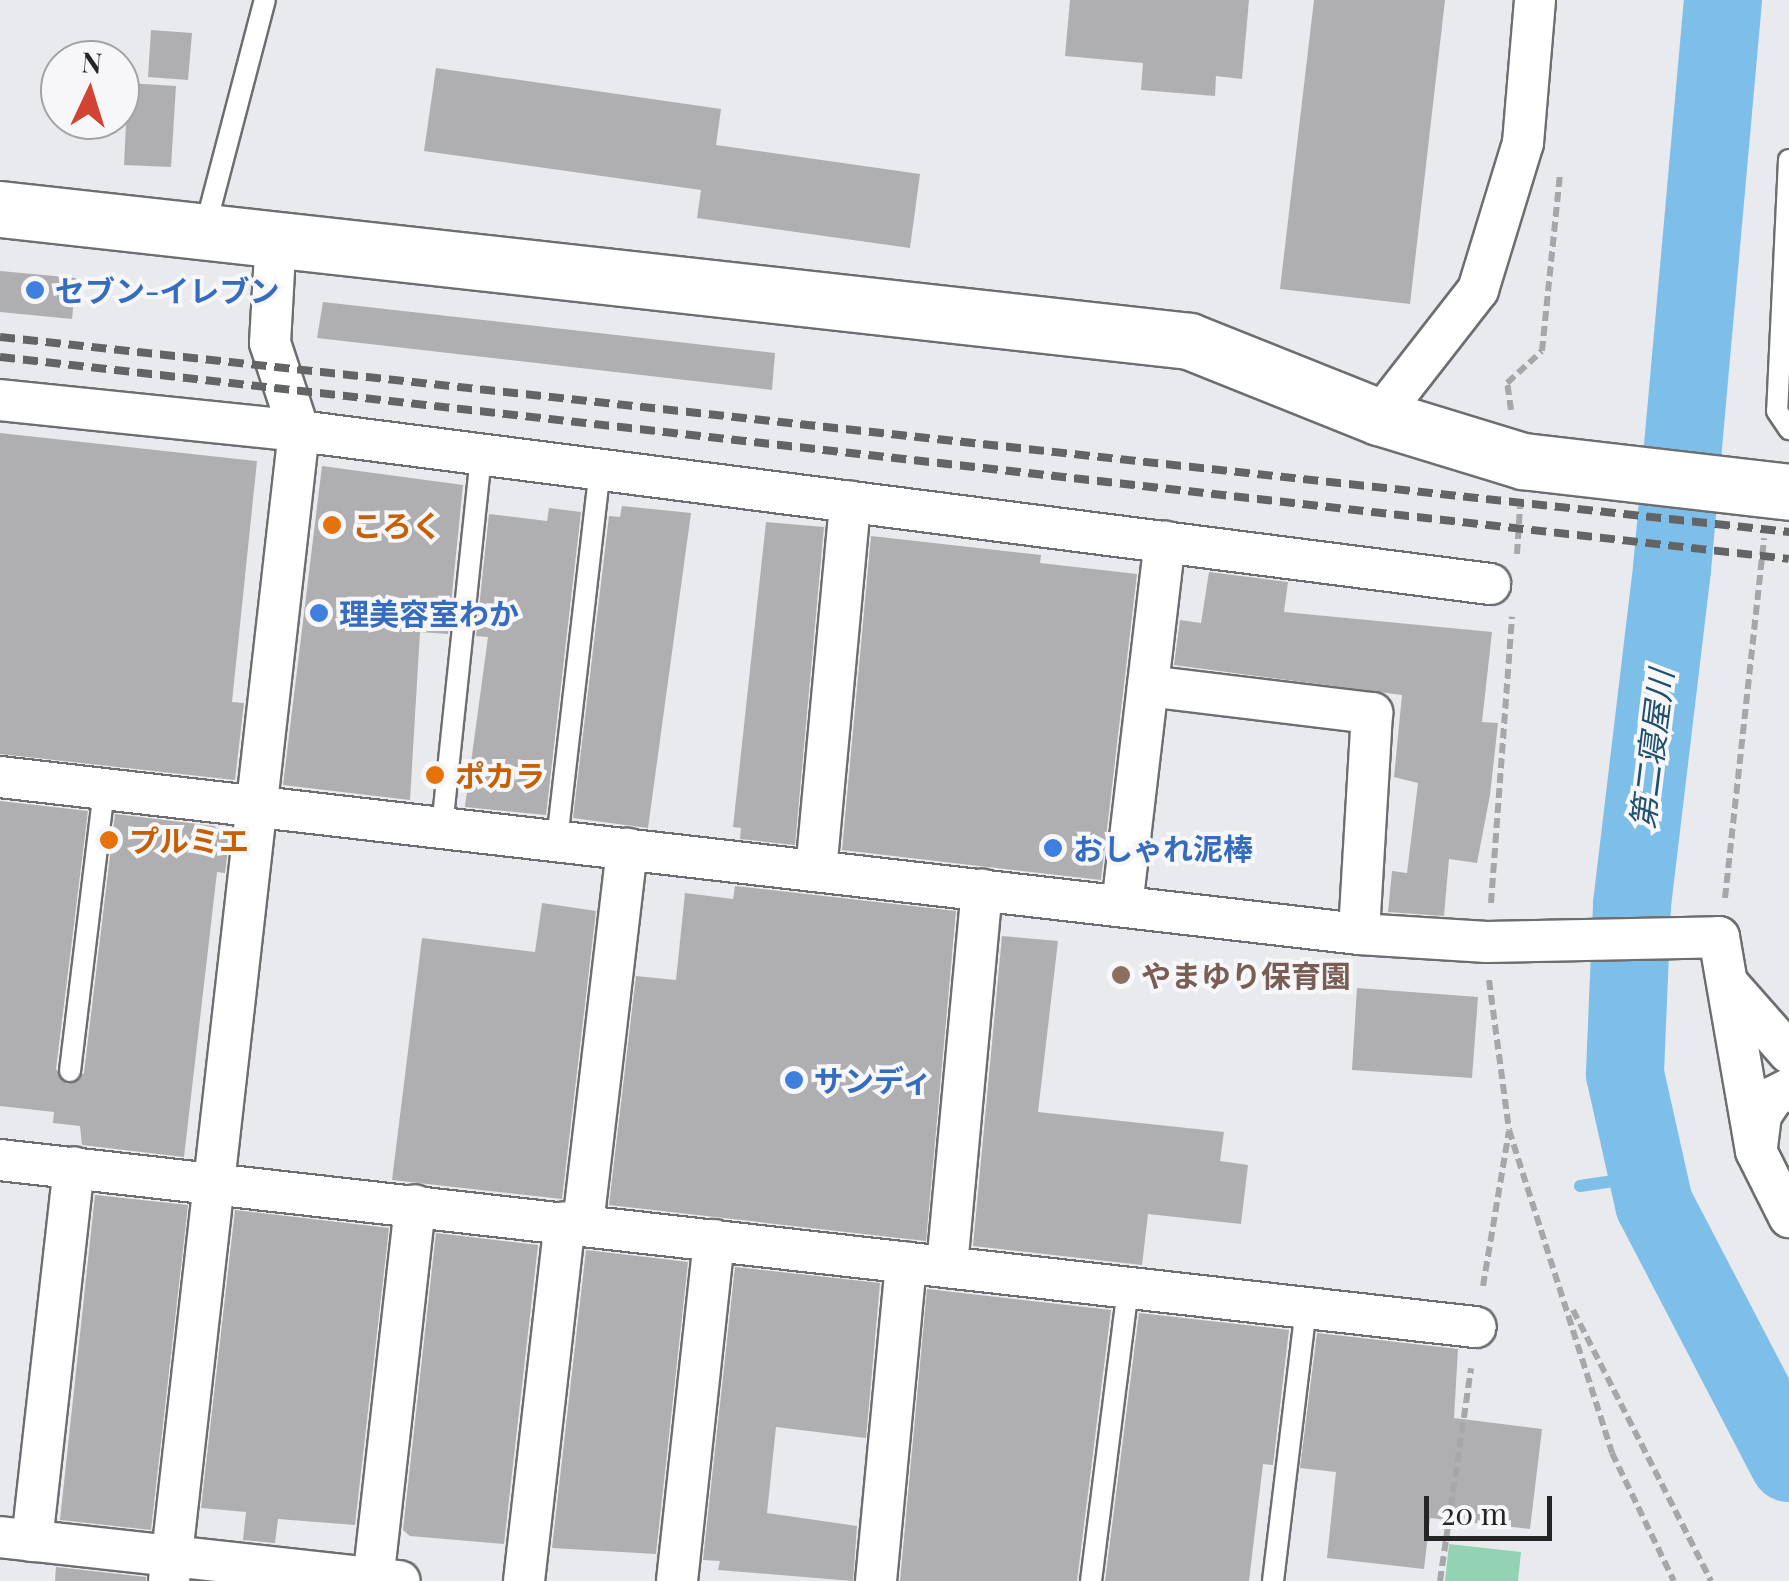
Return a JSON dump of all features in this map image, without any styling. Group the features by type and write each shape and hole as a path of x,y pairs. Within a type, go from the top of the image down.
{"street":[{"path":"1379,417 1478,290 1524,143 1534,0"},
{"path":"0,209 276,235 1189,341 1379,417 1780,491"},
{"path":"171,1568 299,431 270,343 276,235"},
{"path":"0,400 299,431 1506,588"},
{"path":"816,871 850,502"},
{"path":"1122,906 1165,542"},
{"path":"1148,686 1372,712 1359,934"},
{"path":"0,777 1359,934 1487,942 1719,937 1756,1150 1789,1216"},
{"path":"524,1581 627,849"},
{"path":"946,1266 982,890"},
{"path":"1727,983 1789,1053"},
{"path":"1756,1150 1761,1115 1773,1097 1789,1089"},
{"path":"0,1160 1476,1326"},
{"path":"74,1167 16,1539 171,1568 382,1580 415,1206"},
{"path":"676,1581 714,1240"},
{"path":"876,1581 906,1262"}],"lane":[{"path":"205,228 264,0"},
{"path":"1789,160 1777,411 1789,430"},
{"path":"442,828 481,455"},
{"path":"557,840 600,470"},
{"path":"70,1071 104,789"},
{"path":"1091,1581 1128,1286"},
{"path":"1273,1581 1306,1307"}],"path":[{"path":"1562,155 1542,351 1507,384 1518,443 1487,942 1509,1130 1566,1295 1612,1453 1674,1581"},
{"path":"1719,937 1780,491"},
{"path":"1566,1295 1711,1581"}],"green space":[{"path":"1449,1544 1521,1552 1518,1581 1445,1581"}],"building":[{"path":"1070,0 1249,0 1242,79 1216,76 1215,96 1141,90 1143,63 1065,56"},
{"path":"1314,0 1445,0 1410,304 1280,289"},
{"path":"151,30 192,33 188,80 148,77"},
{"path":"436,68 721,109 716,145 920,174 910,248 697,218 701,190 424,151"},
{"path":"140,84 176,86 171,167 124,165 125,140 140,140"},
{"path":"0,271 76,278 72,319 0,312"},
{"path":"323,302 775,353 772,390 317,338"},
{"path":"0,433 257,461 232,702 244,703 235,780 0,754"},
{"path":"322,466 463,485 448,634 420,632 410,800 283,785"},
{"path":"622,506 691,513 648,828 573,818 609,516 620,517"},
{"path":"549,508 581,512 546,815 465,807 488,637 476,636 489,514 547,521"},
{"path":"766,522 824,527 795,845 740,839 741,828 733,827"},
{"path":"871,536 1041,555 1040,563 1137,574 1101,880 842,850"},
{"path":"1209,572 1288,582 1284,612 1492,632 1482,722 1498,723 1490,795 1477,863 1449,859 1444,916 1388,912 1392,871 1407,873 1418,783 1394,777 1402,695 1174,665 1180,620 1201,623"},
{"path":"0,801 88,811 56,1069 67,1084 84,1073 115,814 214,826 229,840 225,873 217,872 184,1157 82,1145 80,1126 53,1123 54,1112 0,1106"},
{"path":"735,886 956,911 926,1241 609,1205 636,976 676,980 685,893 733,899"},
{"path":"542,903 596,911 562,1199 392,1180 422,938 535,952"},
{"path":"1002,936 1058,941 1038,1112 1224,1132 1220,1161 1248,1165 1241,1224 1148,1214 1142,1265 973,1246"},
{"path":"1357,988 1478,997 1472,1078 1352,1070"},
{"path":"95,1195 188,1205 151,1530 60,1520"},
{"path":"235,1210 389,1228 355,1525 278,1519 275,1543 243,1540 246,1512 201,1508"},
{"path":"436,1233 538,1245 504,1544 410,1536 403,1530"},
{"path":"586,1250 688,1262 656,1554 552,1548"},
{"path":"735,1267 880,1283 866,1438 776,1427 767,1513 857,1526 853,1581 718,1570 720,1561 703,1560"},
{"path":"927,1289 1111,1310 1077,1581 900,1581"},
{"path":"1139,1313 1289,1330 1273,1465 1263,1464 1249,1581 1105,1581"},
{"path":"1317,1333 1458,1349 1454,1418 1542,1429 1530,1529 1430,1518 1424,1569 1327,1558 1336,1472 1300,1468"},
{"path":"56,1567 146,1577 146,1581 55,1581"}],"waterway":[{"name":"第二寝屋川","path":"1723,0 1672,569 1632,905 1625,1074 1654,1204 1789,1463"},
{"path":"1580,1186 1647,1176"}],"railway":[{"path":"0,337 1789,532"},
{"path":"0,357 1789,559"}],"place":[{"name":"セブン-イレブン","path":"35,290"},
{"name":"ころく","path":"332,525"},
{"name":"理美容室わか","path":"319,613"},
{"name":"ポカラ","path":"435,775"},
{"name":"プルミエ","path":"109,840"},
{"name":"おしゃれ泥棒","path":"1053,848"},
{"name":"やまゆり保育園","path":"1121,975"},
{"name":"サンディ","path":"794,1080"}]}
